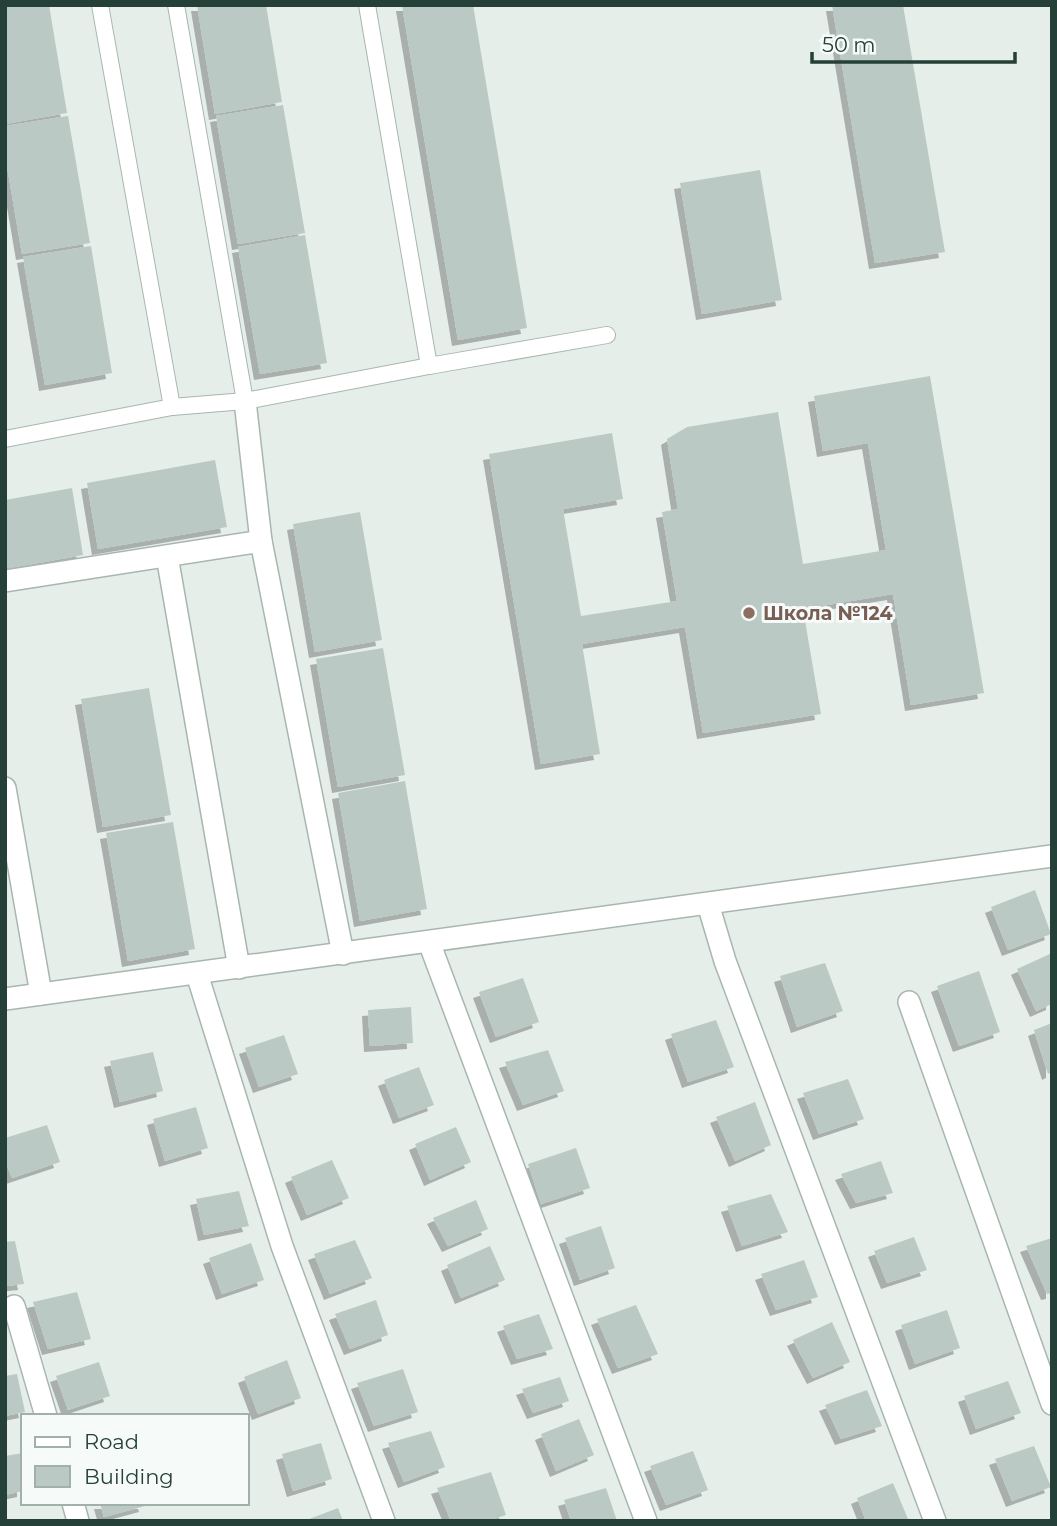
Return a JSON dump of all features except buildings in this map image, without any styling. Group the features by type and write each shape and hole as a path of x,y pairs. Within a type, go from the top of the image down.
{"street":[{"path":"245,401 261,541 343,954"},
{"path":"5,581 261,541"},
{"path":"167,556 239,968"},
{"path":"5,788 41,994"},
{"path":"5,999 1052,856"},
{"path":"708,904 725,961 935,1521"},
{"path":"429,942 646,1521"},
{"path":"197,974 282,1246 384,1521"},
{"path":"909,1002 1052,1404"},
{"path":"13,1306 46,1414"}],"lane":[{"path":"100,5 172,407"},
{"path":"176,5 245,401"},
{"path":"367,5 429,366"},
{"path":"5,439 172,407 245,401 607,335"}],"place":[{"name":"Школа №124","path":"749,613"}]}
